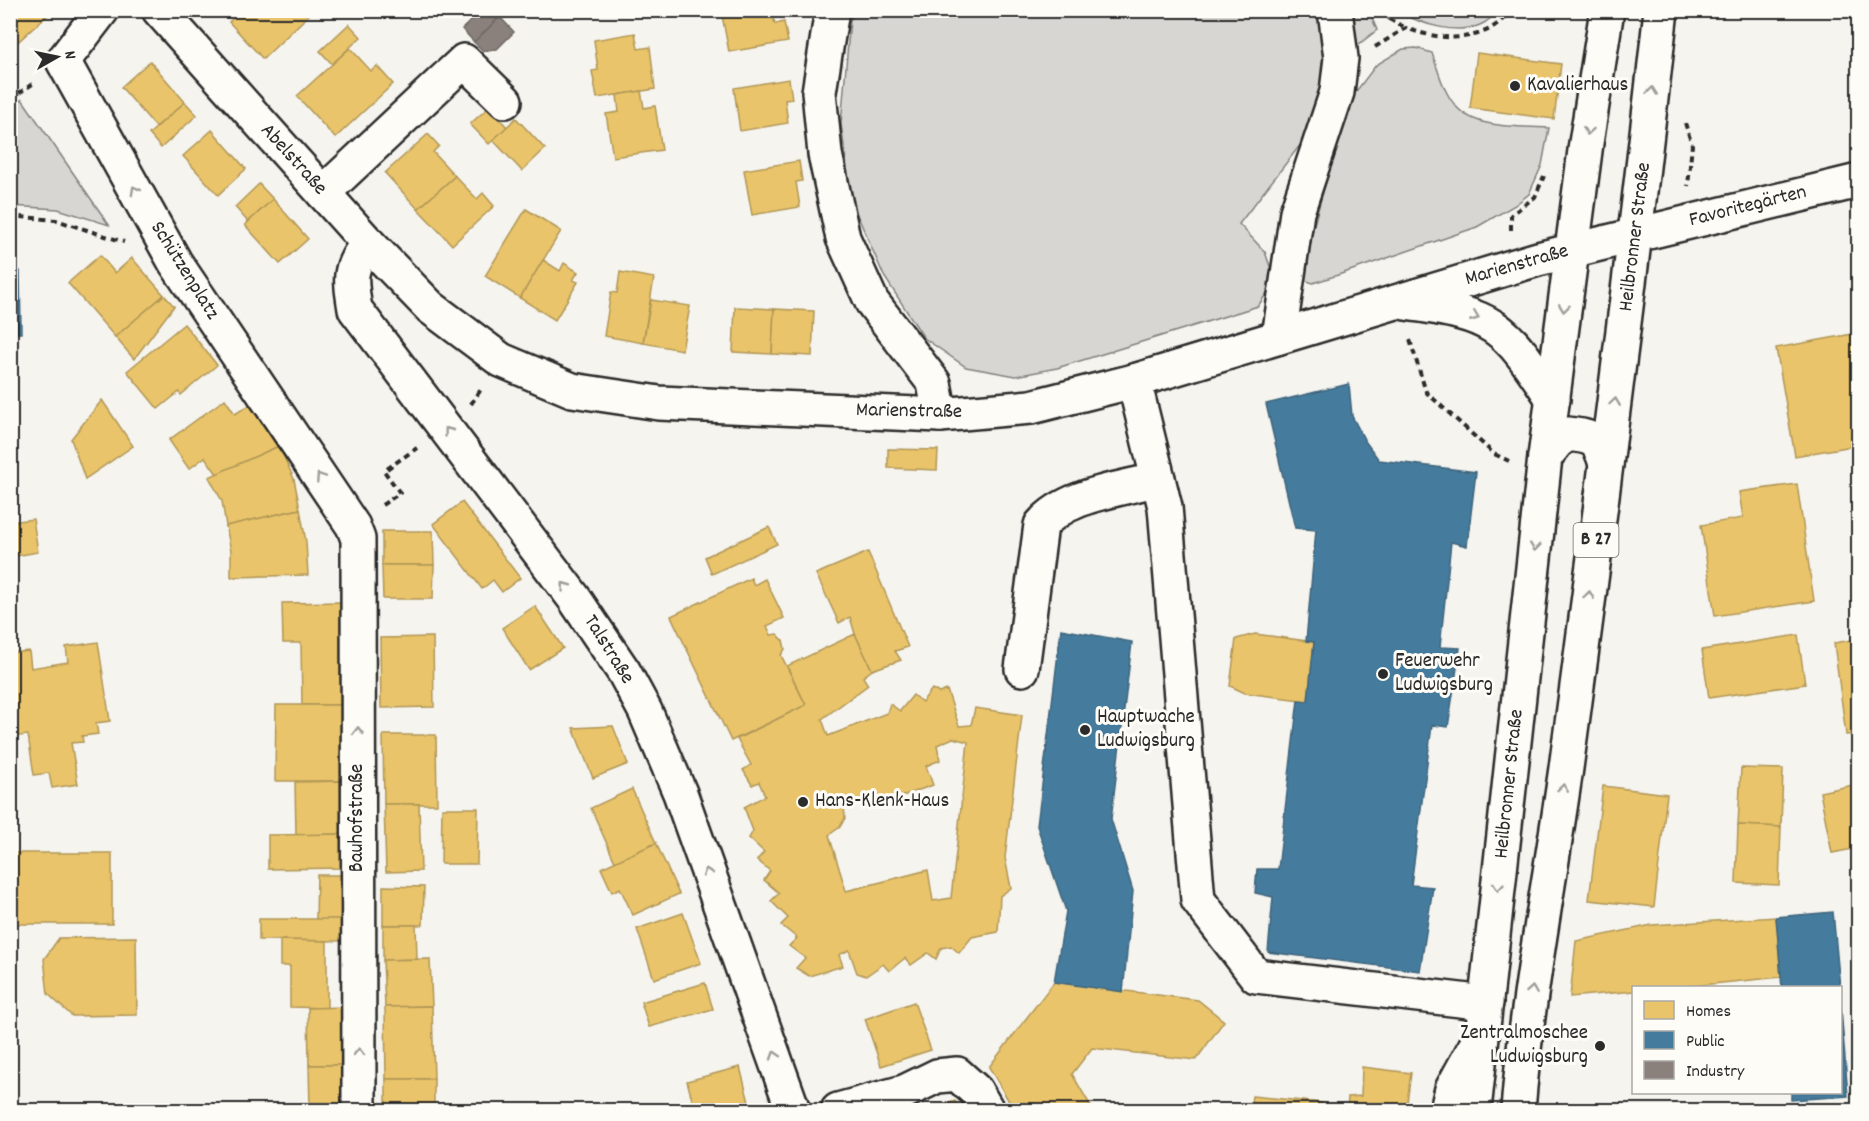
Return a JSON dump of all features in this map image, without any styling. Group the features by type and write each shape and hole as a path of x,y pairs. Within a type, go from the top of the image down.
{"street":[{"name":"Schützenplatz","path":"102,10 63,61 175,262 366,517"},
{"name":"Abelstraße","path":"159,10 368,243 430,307"},
{"path":"832,10 819,92 825,154 843,238 872,302 934,383 940,415"},
{"path":"1280,338 1297,212 1337,92 1341,58 1335,10"},
{"name":"Heilbronner Straße","path":"1474,1110 1544,467 1572,250 1607,10"},
{"name":"Heilbronner Straße","path":"1518,1110 1527,1027 1555,846 1637,233 1661,10"},
{"path":"323,193 464,61 505,102"},
{"name":"Favoritegärten","path":"1637,233 1858,180"},
{"name":"Marienstraße","path":"430,307 501,360 572,390 659,403 940,415 1031,407 1134,381 1510,267 1637,233"},
{"name":"Talstraße","path":"368,243 353,262 350,281 355,309 594,625 645,711 680,793 793,1110"},
{"name":"Marienstraße","path":"1398,302 1449,309 1487,322 1503,332 1521,350 1553,399"},
{"path":"1134,381 1165,507 1198,900 1256,976 1486,1003"},
{"path":"1544,467 1557,442 1568,434 1589,436 1600,445 1606,464"},
{"path":"1022,669 1041,525 1053,512 1071,503 1158,479"},
{"name":"Bauhofstraße","path":"359,1110 358,539 366,517"},
{"path":"1447,1110 1452,1089 1481,1036"},
{"path":"838,1110 908,1101 937,1076 957,1074 976,1091 987,1110"}],"path":[{"path":"1383,10 1389,19 1423,35 1465,37 1487,32 1504,18 1509,10"},
{"path":"1339,79 1354,63 1406,28"},
{"path":"10,99 22,91"},
{"path":"1510,267 1511,215 1534,197 1549,165"},
{"path":"10,216 56,220 98,232"},
{"path":"1398,302 1426,392 1494,454 1544,467"},
{"path":"473,400 482,387"},
{"path":"366,517 400,493 384,471 413,451"}],"shaded area":[{"path":"857,10 1316,11 1324,21 1327,45 1321,88 1311,131 1239,224 1265,252 1272,272 1269,290 1258,306 1057,368 1016,376 966,367 924,338 884,276 852,203 841,124 850,20"},
{"path":"1344,11 1369,11 1377,30 1354,48"},
{"path":"1398,11 1499,11 1484,23 1474,27 1452,29 1428,24"},
{"path":"1416,48 1432,53 1447,93 1463,113 1485,123 1549,128 1542,165 1529,194 1477,227 1313,283 1304,280 1313,228 1348,102 1376,65 1403,49"},
{"path":"22,99 109,225 58,209 11,206 11,107"}],"building: Homes":[{"path":"10,10 53,10 10,49"},
{"path":"241,10 314,10 263,59 229,22"},
{"path":"721,10 772,10 775,24 784,22 788,42 729,52"},
{"path":"349,24 361,37 332,64 320,51"},
{"path":"635,33 638,49 650,47 655,89 597,98 592,71 598,70 594,40"},
{"path":"350,48 371,71 377,66 393,84 335,138 297,96"},
{"name":"Kavalierhaus","path":"1477,53 1561,64 1554,119 1470,108"},
{"path":"150,61 185,102 156,127 121,87"},
{"path":"789,79 792,99 785,100 788,123 740,131 734,88"},
{"path":"641,91 644,108 655,106 662,150 613,157 606,114 619,112 617,95"},
{"path":"185,102 197,115 161,148 149,134"},
{"path":"489,107 507,127 489,144 470,124"},
{"path":"516,118 545,149 522,171 493,140"},
{"path":"212,130 246,169 218,195 183,156"},
{"path":"428,134 439,146 433,152 455,176 418,209 385,173"},
{"path":"799,161 802,181 796,182 800,207 752,215 744,170"},
{"path":"455,176 477,199 483,193 494,206 452,245 418,209"},
{"path":"259,184 273,199 248,222 235,207"},
{"path":"273,199 308,239 280,264 245,225"},
{"path":"526,209 561,231 520,298 485,276"},
{"path":"100,255 115,273 132,258 164,295 115,337 68,283"},
{"path":"543,260 560,271 564,263 578,272 573,280 578,282 555,320 520,298"},
{"path":"620,272 654,278 643,343 604,336 611,292 617,293"},
{"path":"164,295 174,306 134,359 115,337"},
{"path":"651,300 690,306 682,350 643,343"},
{"path":"735,307 774,309 772,354 733,352"},
{"path":"774,309 814,311 812,356 772,354"},
{"path":"184,324 217,365 181,395 179,392 158,409 127,371"},
{"path":"1858,333 1858,445 1795,456 1776,348"},
{"path":"225,399 235,414 251,404 279,446 217,474 205,457 189,469 169,440"},
{"path":"102,400 133,446 85,479 71,439"},
{"path":"279,446 294,479 300,509 226,526 222,501 209,477"},
{"path":"888,449 938,450 937,470 888,468"},
{"path":"1797,484 1814,601 1715,616 1701,525 1743,518 1739,492"},
{"path":"462,502 520,578 502,592 493,580 482,589 433,524"},
{"path":"300,509 306,542 308,575 231,577 231,551 226,526"},
{"path":"33,519 38,552 10,557 10,522"},
{"path":"769,527 777,544 712,574 705,557"},
{"path":"382,531 433,531 434,565 382,565"},
{"path":"868,552 908,647 895,651 901,660 872,670 855,634 850,617 839,623 816,574"},
{"path":"382,565 434,565 433,599 383,599"},
{"path":"751,578 754,585 765,579 784,618 767,626 771,635 777,634 783,640 785,649 781,655 806,705 731,741 671,616"},
{"path":"344,602 346,705 302,705 301,643 283,643 282,603"},
{"path":"535,606 563,648 529,670 502,628"},
{"name":"Hans-Klenk-Haus","path":"855,634 872,670 863,677 868,685 822,719 828,736 887,713 890,704 900,711 913,695 922,702 932,689 939,693 947,690 959,726 971,725 975,708 1022,715 1005,858 1011,888 1000,896 998,932 972,937 959,953 951,946 941,948 936,959 928,953 911,965 905,958 889,971 883,964 866,976 857,973 849,950 839,955 843,966 809,976 796,968 805,958 789,946 797,938 781,925 788,918 771,901 779,893 764,880 770,871 757,860 764,852 749,838 753,831 744,807 765,796 759,782 752,785 743,770 751,765 737,739 806,705 787,666","holes":["953,738 968,742 951,898 933,901 928,870 846,891 829,835 840,827 845,818 844,806 862,798 866,809 933,785 926,766 940,760 937,745"]},
{"path":"1255,634 1314,642 1308,701 1245,693 1230,686 1236,639"},
{"path":"1798,635 1805,684 1709,698 1702,650"},
{"path":"433,637 434,707 381,708 380,638"},
{"path":"1858,639 1858,734 1846,735 1834,643"},
{"path":"98,642 110,721 96,723 98,734 82,736 83,742 71,743 78,784 52,788 49,773 34,775 28,735 12,737 10,653 29,651 31,668 68,662 66,647"},
{"path":"276,705 346,705 346,781 275,781"},
{"path":"613,726 628,764 593,778 573,728"},
{"path":"383,735 436,735 437,804 384,804"},
{"path":"14,757 15,811 10,811 10,758"},
{"path":"1741,768 1783,769 1781,827 1738,825"},
{"path":"346,781 347,834 296,835 295,782"},
{"path":"1858,784 1858,848 1832,853 1820,792"},
{"path":"1603,786 1667,794 1654,907 1589,900"},
{"path":"632,789 656,843 615,862 591,808"},
{"path":"384,804 419,804 421,871 386,872"},
{"path":"442,808 478,808 477,864 441,864"},
{"path":"1738,825 1781,827 1779,885 1736,883"},
{"path":"347,834 347,868 268,869 268,835"},
{"path":"656,843 679,894 633,915 620,888 612,892 601,868"},
{"path":"10,853 112,853 112,924 10,924"},
{"path":"317,875 346,875 345,919 316,920"},
{"path":"383,886 424,887 423,925 383,925"},
{"path":"683,913 701,963 654,979 637,929"},
{"path":"1776,917 1781,977 1692,986 1632,986 1632,991 1570,997 1576,941 1652,925"},
{"path":"259,919 345,919 345,941 259,940"},
{"path":"383,925 416,925 417,959 383,960"},
{"path":"136,937 137,1015 72,1016 48,994 44,959 59,938"},
{"path":"280,940 327,941 327,1008 290,1007 290,966 280,966"},
{"path":"430,959 432,1006 385,1007 383,960"},
{"path":"1054,982 1198,1000 1224,1021 1196,1060 1092,1048 1072,1074 1093,1110 1014,1110 989,1067"},
{"path":"705,983 713,1009 649,1027 641,1002"},
{"path":"914,1002 931,1050 881,1066 865,1019"},
{"path":"432,1006 434,1079 386,1079 385,1007"},
{"path":"345,1007 346,1065 309,1065 308,1008"},
{"path":"309,1065 346,1065 347,1110 310,1110"},
{"path":"740,1067 751,1110 695,1110 687,1081"},
{"path":"1362,1067 1411,1073 1406,1110 1347,1110 1348,1097 1361,1096"},
{"path":"386,1079 434,1079 434,1110 386,1110"},
{"path":"1252,1096 1322,1103 1321,1110 1250,1110"},
{"path":"955,1101 960,1110 934,1110"}],"building: Public":[{"path":"10,271 20,271 21,333 10,333"},
{"name":"Feuerwehr Ludwigsburg","path":"1349,384 1352,416 1365,441 1379,460 1476,472 1467,546 1451,542 1440,647 1460,648 1448,727 1432,725 1411,885 1433,887 1420,971 1268,952 1273,897 1255,893 1257,869 1278,869 1298,700 1308,701 1314,642 1306,641 1316,530 1295,528 1266,404"},
{"name":"Hauptwache Ludwigsburg","path":"1061,629 1132,642 1111,819 1133,891 1123,992 1054,982 1066,911 1037,826"},
{"path":"1833,912 1840,986 1782,986 1776,917"},
{"path":"1842,1021 1848,1096 1791,1100 1791,1094 1842,1094"}],"building: Industry":[{"path":"482,10 495,10 500,17 474,42 462,29"},
{"path":"500,17 514,32 497,49 483,51 474,42"}],"place":[{"name":"Kavalierhaus","path":"1515,86"},
{"name":"Feuerwehr Ludwigsburg","path":"1383,674"},
{"name":"Hauptwache Ludwigsburg","path":"1085,730"},
{"name":"Hans-Klenk-Haus","path":"803,802"},
{"name":"Zentralmoschee Ludwigsburg","path":"1600,1046"}]}
